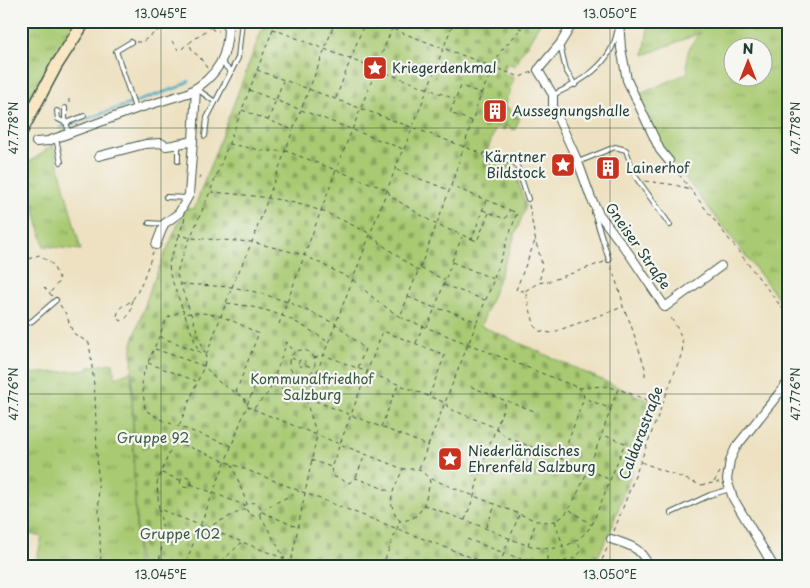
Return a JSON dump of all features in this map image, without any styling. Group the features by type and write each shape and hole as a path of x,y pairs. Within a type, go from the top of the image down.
{"main road":[{"path":"21,132 56,66 85,21"}],"street":[{"path":"538,70 560,44 574,21"},
{"path":"36,142 56,138 67,128 188,93 196,89 218,68 221,62 226,50 228,23"},
{"path":"619,23 627,80 660,150 669,161"},
{"name":"Gneiser Straße","path":"538,70 553,95 553,107 578,162 598,214 630,255 664,307 721,266"},
{"path":"156,245 164,224 178,213 189,195 196,89"},
{"path":"99,156 145,144 161,143 166,146 193,141"},
{"path":"774,567 733,498 727,480 730,460 736,447 789,381"},
{"path":"612,539 634,546 639,550 650,567"}],"lane":[{"path":"205,136 207,118 238,58 242,21"},
{"path":"553,95 575,85 601,64 614,44 619,23"},
{"path":"131,42 116,51 135,107"},
{"path":"560,44 566,70 575,85"},
{"path":"221,62 231,72"},
{"path":"196,89 215,102"},
{"path":"65,108 67,128"},
{"path":"58,110 58,119 67,128"},
{"path":"67,128 84,116"},
{"path":"56,138 61,162"},
{"path":"178,144 178,161"},
{"path":"578,162 615,147 626,150 635,176 670,225"},
{"path":"486,155 516,163 528,199"},
{"path":"585,183 610,260"},
{"path":"166,197 188,198"},
{"path":"148,224 164,224"},
{"path":"23,326 56,300"},
{"path":"671,513 730,488"}],"path":[{"path":"131,42 142,42 171,21"},
{"path":"207,21 218,32 228,23"},
{"path":"206,356 177,275 276,21"},
{"path":"179,427 204,366 232,286 252,242 335,21"},
{"path":"336,99 365,21"},
{"path":"371,21 520,77 538,70"},
{"path":"379,62 395,21"},
{"path":"307,398 454,21"},
{"path":"504,21 523,29"},
{"path":"400,317 451,186 481,94 501,51 523,29 528,21"},
{"path":"172,41 179,51 211,27"},
{"path":"273,29 368,66"},
{"path":"189,43 193,52 199,56 212,74"},
{"path":"371,58 379,62 387,64 382,78 366,72 371,58"},
{"path":"257,70 486,155"},
{"path":"384,72 455,99"},
{"path":"279,324 336,170 374,75"},
{"path":"268,121 283,80"},
{"path":"472,121 450,113 461,86 481,94"},
{"path":"249,90 403,149"},
{"path":"241,110 293,130"},
{"path":"228,144 265,151 286,151 388,190"},
{"path":"669,161 789,317"},
{"path":"397,170 449,190"},
{"path":"635,176 644,180 676,185 693,192"},
{"path":"418,469 446,403 518,213 451,186"},
{"path":"388,190 390,196 437,224 478,241 489,212"},
{"path":"210,192 267,198 322,212 367,232 418,271"},
{"path":"528,199 535,240 542,260 538,283"},
{"path":"472,238 486,200"},
{"path":"483,210 505,219 510,210"},
{"path":"21,226 27,222"},
{"path":"179,235 168,263 170,275 198,350"},
{"path":"426,328 462,235"},
{"path":"191,238 252,242 304,255 353,280 400,317 426,328 579,388 602,386 618,389 650,401 653,407 638,443 634,445 625,443 602,434"},
{"path":"535,240 516,290 525,291 538,283 550,281 610,260 623,307 645,368 645,376"},
{"path":"132,300 123,304 118,309 117,316 121,321 132,310 132,300 156,245"},
{"path":"21,262 38,255 52,264 60,280 50,293"},
{"path":"452,262 494,279"},
{"path":"420,268 446,280"},
{"path":"180,284 232,286 260,293 288,302 336,324 366,349 357,368"},
{"path":"444,285 485,300"},
{"path":"44,287 66,314 74,333 88,343 92,357 100,567"},
{"path":"525,291 535,327 545,333 551,333 623,307"},
{"path":"408,297 477,322"},
{"path":"226,302 259,307 283,315 304,325 328,342"},
{"name":"Caldarastraße","path":"599,567 612,539 684,345 682,335 664,307"},
{"path":"183,310 167,318 148,363 142,381 145,410 164,421 232,446"},
{"path":"184,314 222,315 260,335 236,392"},
{"path":"23,326 26,363"},
{"path":"416,344 423,326"},
{"path":"365,454 356,478 349,483 333,476 332,468 340,444 384,331 445,355 429,396"},
{"path":"160,336 198,350 206,356"},
{"path":"253,409 269,392 287,342 295,352"},
{"path":"155,349 204,366 221,384 244,398 247,406 253,409 403,469 418,469 430,478 536,521 555,521 563,517 570,510 602,434 618,389"},
{"path":"307,351 314,358 314,368 303,376 293,372 290,368 290,358 295,352 307,351"},
{"path":"314,358 324,355 446,403 448,408 496,428 506,437 588,468 610,480"},
{"path":"290,358 299,361 304,360 305,364 314,368"},
{"path":"299,361 300,366 305,364"},
{"path":"148,363 197,381"},
{"path":"288,377 293,372"},
{"path":"290,567 317,435 307,404 303,376"},
{"path":"272,385 429,446"},
{"path":"381,427 398,385"},
{"path":"467,385 536,412"},
{"path":"562,458 584,398 579,388"},
{"path":"186,562 254,389"},
{"path":"584,398 611,409"},
{"path":"464,520 506,401"},
{"path":"158,567 164,535 157,483 174,441 496,567"},
{"path":"424,504 528,545 546,549 563,547 578,540 592,525 625,443"},
{"path":"312,460 332,468"},
{"path":"640,462 701,486 727,480"},
{"path":"231,463 246,507 252,516 300,491"},
{"path":"714,483 722,465"},
{"path":"400,521 391,506 390,500 403,469"},
{"path":"161,472 180,480"},
{"path":"180,480 183,477 188,477 191,480 191,484"},
{"path":"356,478 393,492"},
{"path":"400,521 409,521 419,513 424,504 430,478"},
{"path":"180,480 180,484 184,488 188,488 191,484"},
{"path":"191,484 246,507"},
{"path":"206,528 256,503 286,559"},
{"path":"486,528 495,505"},
{"path":"159,509 305,567"},
{"path":"570,510 592,525"},
{"path":"261,512 298,528"},
{"path":"499,567 519,514"},
{"path":"382,567 400,521"},
{"path":"528,545 536,521"},
{"path":"555,521 563,547"},
{"path":"467,539 522,559 547,563 568,560 579,555 582,552 578,540"},
{"path":"216,567 241,542"},
{"path":"546,549 547,563"},
{"path":"159,558 179,566 182,562 186,562"},
{"path":"186,562 190,567"}],"green space":[{"path":"21,21 75,21 21,115"},
{"name":"Kommunalfriedhof Salzburg","path":"265,21 541,21 519,56 515,66 507,63 503,73 514,78 504,107 511,110 510,113 520,117 515,130 506,126 505,130 496,127 485,157 513,166 526,206 481,326 656,404 611,529 593,567 139,567 134,482 132,344 152,284 185,208 194,209"},
{"path":"649,21 789,21 789,312 663,149 638,95 688,73 688,51 700,33 644,55"},
{"path":"53,145 81,250 44,246 24,166"},
{"path":"113,363 115,378 131,371 137,567 35,567 42,537 21,532 21,523 29,491 21,489 21,381 26,374 88,370 88,367"}],"waterway":[{"path":"60,128 179,87 189,81"}],"place":[{"name":"Kriegerdenkmal","path":"375,68"},
{"name":"Aussegnungshalle","path":"495,111"},
{"name":"Kärntner Bildstock","path":"563,165"},
{"name":"Lainerhof","path":"608,168"},
{"name":"Niederländisches Ehrenfeld Salzburg","path":"450,459"}],"park label":[{"name":"Gruppe 92","path":"153,438"},
{"name":"Gruppe 102","path":"180,534"}]}
